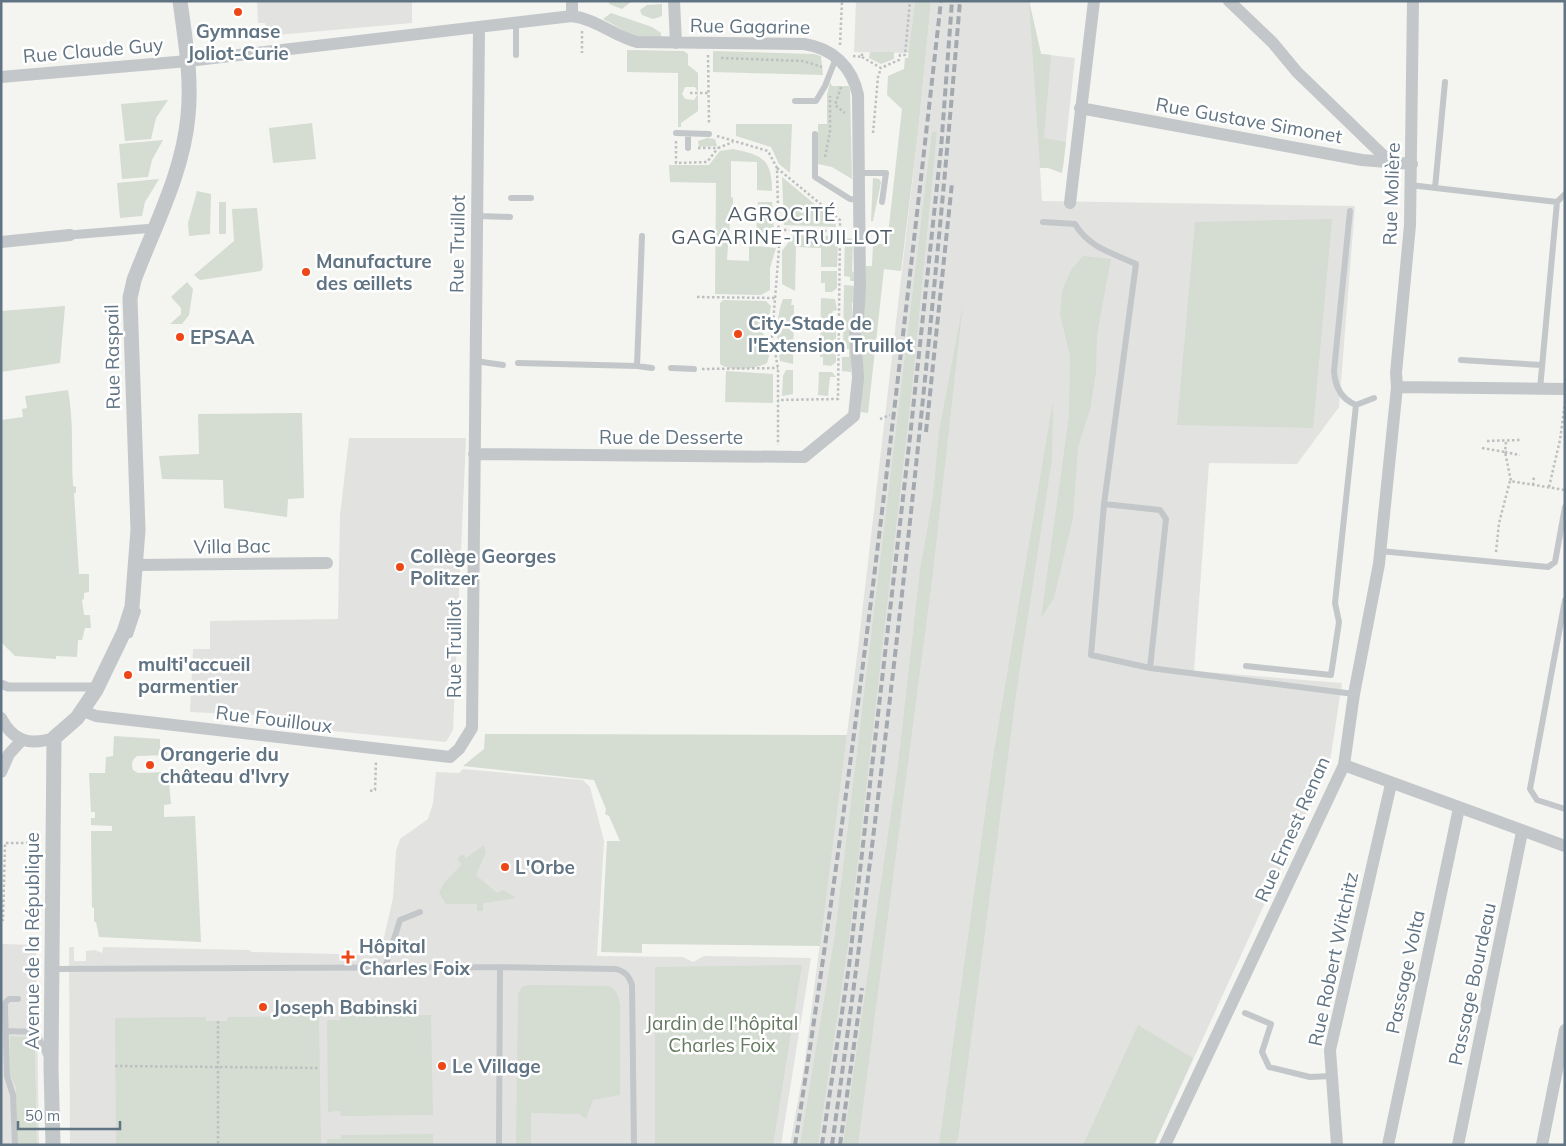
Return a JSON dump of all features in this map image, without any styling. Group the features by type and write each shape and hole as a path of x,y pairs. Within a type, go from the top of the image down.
{"street":[{"name":"Rue Raspail","path":"54,738 83,711 128,622 132,607 139,565 130,298 152,231 177,172 186,126 191,61 180,1"},
{"path":"191,61 455,29 479,29 516,23 578,17 572,1"},
{"path":"674,1 676,43"},
{"path":"1070,203 1094,1"},
{"path":"1229,1 1273,43 1297,72 1391,163"},
{"name":"Rue Molière","path":"1397,387 1410,225 1414,1"},
{"name":"Rue Gagarine","path":"578,17 637,42 804,44 819,46 836,56 852,76 858,94 860,300 858,323 855,329 858,378 854,416"},
{"name":"Rue Truillot","path":"459,749 472,728 479,29"},
{"name":"Rue Claude Guy","path":"1,77 191,61"},
{"name":"Rue Gustave Simonet","path":"1080,108 1362,160 1412,164"},
{"path":"1,242 70,235 152,231"},
{"path":"1397,387 1565,389"},
{"name":"Rue Ernest Renan","path":"1165,1145 1344,765 1354,694 1380,551 1397,387"},
{"name":"Rue de Desserte","path":"474,454 804,457 854,416"},
{"name":"Villa Bac","path":"139,565 327,563"},
{"path":"1,684 8,688 94,687"},
{"name":"Rue Fouilloux","path":"83,711 96,716 450,757 459,749"},
{"path":"1,718 10,732 21,741 35,742 54,738"},
{"name":"Avenue de la République","path":"53,1145 51,1068 54,738"},
{"path":"1,772 9,754 21,741"},
{"path":"1344,765 1391,784 1565,846"},
{"name":"Rue Robert Witchitz","path":"1337,1145 1330,1050 1391,784"},
{"name":"Passage Volta","path":"1388,1145 1459,808"},
{"name":"Passage Bourdeau","path":"1458,1145 1522,832"},
{"path":"1542,1145 1561,1067 1565,1030"}],"lane":[{"path":"185,1 191,61"},
{"path":"516,23 516,55"},
{"path":"795,101 816,101 836,56"},
{"path":"1435,188 1445,82"},
{"path":"676,133 709,134"},
{"path":"688,134 688,148"},
{"path":"815,134 815,177 850,199 859,200"},
{"path":"859,173 886,173 882,202"},
{"path":"1410,185 1557,202"},
{"path":"1540,389 1557,202 1565,194"},
{"path":"511,198 531,198"},
{"path":"1350,211 1334,371 1335,382 1341,394 1349,402 1356,405 1374,398"},
{"path":"476,216 510,217"},
{"path":"1043,222 1075,224 1080,233 1098,248 1136,264 1104,504 1092,655 1150,668 1354,694"},
{"path":"637,366 642,236"},
{"path":"1461,360 1542,365"},
{"path":"475,361 503,365"},
{"path":"518,363 652,368"},
{"path":"671,368 694,369"},
{"path":"1246,666 1331,674 1335,668 1340,622 1335,603 1356,405"},
{"path":"1104,504 1160,510 1166,519 1150,668"},
{"path":"1380,551 1548,567 1554,562 1565,507"},
{"path":"1565,600 1530,788 1538,800 1565,810"},
{"path":"385,968 400,920 420,912"},
{"path":"52,970 500,967 616,969 624,971 629,976 632,985 634,1145"},
{"path":"499,1145 500,967"},
{"path":"15,1145 13,1095 7,1076 6,1003 9,999 18,999"},
{"path":"1245,1014 1271,1024 1262,1052 1268,1067 1310,1077 1332,1076"},
{"path":"6,1031 24,1029 37,1032 51,1068"}],"path":[{"path":"721,58 802,61 823,67 836,56 841,36 842,1"},
{"path":"862,57 881,68 899,60 900,55 905,55 910,1"},
{"path":"578,17 582,53"},
{"path":"707,43 710,93 709,134 768,151 776,168 779,249 772,336 778,368 778,456"},
{"path":"815,177 820,175 828,151 832,81 829,75"},
{"path":"840,79 841,90 835,105 844,112 848,119"},
{"path":"690,93 710,93"},
{"path":"676,148 718,148 735,141"},
{"path":"776,168 840,220 838,399 778,400"},
{"path":"779,230 858,232"},
{"path":"697,297 775,298"},
{"path":"694,369 778,368"},
{"path":"1549,487 1560,440 1565,398"},
{"path":"880,419 890,415"},
{"path":"1487,441 1520,440"},
{"path":"1495,562 1499,523 1512,481 1505,452 1506,441"},
{"path":"1482,448 1520,455"},
{"path":"1534,476 1534,485"},
{"path":"1512,481 1565,490"},
{"path":"370,791 375,790 376,764"},
{"path":"1,920 3,920 5,842 54,842"},
{"path":"218,1021 218,1145"},
{"path":"114,1066 320,1068"}],"shaded area":[{"path":"257,1 412,1 412,23 266,36 265,23 258,23"},
{"path":"856,1 915,1 909,53 854,52"},
{"path":"931,1 1029,1 1041,54 1075,58 1063,168 1040,168 1042,201 1355,206 1339,407 1297,464 1209,463 1194,671 1342,683 1330,761 1154,1145 790,1145 804,1067 858,648 918,133"},
{"name":"Collège Georges Politzer","path":"349,438 466,438 453,730 446,742 291,727 290,717 190,712 193,649 210,649 210,621 338,619 340,515"},
{"name":"Hôpital Charles Foix","path":"463,769 583,780 590,787 604,841 597,956 683,957 693,962 704,956 811,958 781,1145 70,1145 69,947 74,947 74,961 86,961 86,951 95,950 102,953 103,947 380,955 393,898 396,851 400,839 428,819 433,803 436,772 459,773"},
{"path":"1,944 36,945 39,1145 37,1145 35,1037 10,1036 10,1076 16,1088 16,1145 1,1145"}],"green space":[{"path":"609,1 632,1 622,9 609,4"},
{"path":"915,1 931,1 918,133 901,271 884,269 868,413 861,412 863,359 859,332 864,329 866,266 872,266 873,244 887,244 902,109 887,95 888,76 904,69 905,58 908,58"},
{"path":"1029,1 1041,54 1051,55 1044,138 1066,142 1062,173 1048,168 1040,168"},
{"path":"662,4 662,16 653,19 642,15 640,10 647,5"},
{"path":"611,13 652,27 661,33 661,38 637,38 603,19"},
{"path":"627,50 684,51 688,54 688,65 698,73 698,92 695,87 685,87 682,94 685,99 694,100 698,94 698,111 681,123 681,127 678,127 678,73 627,72"},
{"path":"713,51 814,54 821,56 823,75 713,72"},
{"path":"870,52 894,52 894,59 881,64 869,58"},
{"path":"830,82 832,86 849,86 850,90 852,179 832,167 818,164 818,124 827,124 827,95"},
{"path":"168,100 156,118 151,139 125,141 121,104"},
{"path":"312,123 316,159 273,163 269,128"},
{"path":"736,124 792,124 790,173 779,164 771,147 736,136"},
{"path":"937,131 912,388 849,939 818,1145 800,1145 835,934 932,132"},
{"path":"707,138 715,139 717,146 699,147 698,141"},
{"path":"163,140 152,160 148,177 122,179 119,144"},
{"path":"733,149 758,156 767,165 772,180 772,191 757,190 757,162 731,161 731,197 733,198 733,205 731,206 727,260 749,261 749,245 776,248 770,268 770,290 761,295 715,294 716,183 670,182 669,165 709,165 720,151"},
{"path":"782,177 835,221 836,227 784,225"},
{"path":"873,178 879,179 881,182 873,221 871,221"},
{"path":"159,179 145,202 142,216 120,218 117,183"},
{"path":"197,191 211,194 210,234 189,236 188,223"},
{"path":"219,202 226,202 226,234 219,234"},
{"path":"758,202 772,202 773,233 756,236"},
{"path":"257,208 263,267 261,271 200,280 194,275 234,241 232,209"},
{"path":"1332,219 1313,428 1177,425 1195,222"},
{"path":"794,235 834,236 838,244 837,267 821,267 821,248 796,247 795,291 782,284 782,251"},
{"path":"845,238 853,239 852,271 857,275 857,281 850,281 850,277 844,276"},
{"path":"1083,256 1111,259 1097,335 1096,372 1090,410 1078,447 1073,518 1054,598 1041,618 1069,416 1070,356 1060,314 1062,291 1071,270"},
{"path":"821,271 837,271 837,288 832,292 825,292 825,283 821,283"},
{"path":"187,282 193,289 189,315 182,324 170,324 181,314 181,308 171,297"},
{"path":"844,285 856,286 856,299 852,303 851,372 842,371 842,357 849,357 849,349 843,349"},
{"path":"821,298 835,299 837,310 833,311 830,319 836,320 836,362 831,366 823,365 823,357 820,357"},
{"path":"783,299 792,299 791,305 794,305 793,364 780,361 777,330"},
{"name":"City-Stade de l'Extension Truillot","path":"723,300 766,301 771,306 768,323 762,331 771,349 767,363 743,369 730,368 720,364 720,303"},
{"path":"963,304 933,572 858,1145 843,1145 898,765 920,570 933,496 939,431"},
{"path":"65,306 60,363 1,372 1,311"},
{"path":"786,370 793,370 793,394 782,396 783,376"},
{"path":"726,371 773,374 773,403 725,402"},
{"path":"819,372 832,372 836,377 830,377 828,396 818,395"},
{"path":"68,390 72,426 73,486 76,487 76,493 74,493 79,574 89,574 89,592 84,593 84,599 82,600 84,615 90,615 91,628 85,628 82,640 78,640 77,657 56,656 56,659 15,656 1,642 1,420 23,417 22,409 27,408 25,396"},
{"path":"1053,401 1052,459 1017,688 958,1139 954,1145 939,1145 993,757"},
{"path":"302,413 304,498 288,499 287,517 224,508 223,480 162,479 159,456 199,454 198,414"},
{"path":"485,734 847,735 820,946 642,944 642,953 601,952 607,841 620,841 609,816 605,814 606,809 594,780 463,766 484,749"},
{"path":"114,736 160,739 160,747 167,748 167,755 137,756 133,761 132,768 138,773 168,772 171,804 164,805 164,817 195,816 201,942 99,937 96,922 94,922 94,908 92,907 91,831 112,831 112,826 91,825 91,818 95,818 95,812 91,812 89,773 105,773 106,757 113,756"},
{"path":"484,845 486,852 476,875 497,893 503,890 516,898 483,903 483,911 477,911 477,904 446,904 439,893 444,883 462,864 457,859 462,854 466,858"},
{"name":"Jardin de l'hôpital Charles Foix","path":"802,965 773,1145 655,1145 655,967"},
{"path":"528,985 610,986 615,990 619,997 620,1006 620,1095 593,1100 586,1119 579,1114 531,1113 531,1145 516,1145 518,994 522,987"},
{"path":"431,1015 433,1115 341,1116 340,1111 328,1112 327,1020 340,1020 340,1016"},
{"path":"319,1016 321,1145 116,1145 115,1018 206,1017 206,1021 227,1021 228,1017"},
{"path":"1138,1025 1193,1058 1154,1145 1083,1145"},
{"path":"10,1036 35,1037 37,1145 16,1145 16,1088 10,1076"},
{"path":"433,1134 433,1145 327,1145 327,1139 341,1139 341,1135"}],"railway":[{"path":"795,1145 817,1002 856,717 892,431 941,1"},
{"path":"822,1145 849,966 910,437 941,149 952,1"},
{"path":"832,1145 888,717 920,431 960,1"},
{"path":"926,432 952,183"},
{"path":"840,1145 862,988"}],"place":[{"name":"Gymnase Joliot-Curie","path":"238,12"},
{"name":"Manufacture des œillets","path":"306,272"},
{"name":"City-Stade de l'Extension Truillot","path":"738,334"},
{"name":"EPSAA","path":"180,337"},
{"name":"Collège Georges Politzer","path":"400,567"},
{"name":"multi'accueil parmentier","path":"128,675"},
{"name":"Orangerie du château d'Ivry","path":"150,765"},
{"name":"L'Orbe","path":"505,867"},
{"name":"Hôpital Charles Foix","path":"348,957"},
{"name":"Joseph Babinski","path":"263,1007"},
{"name":"Le Village","path":"442,1066"}],"district":[{"name":"AGROCITÉ GAGARINE-TRUILLOT","path":"782,226"}]}
